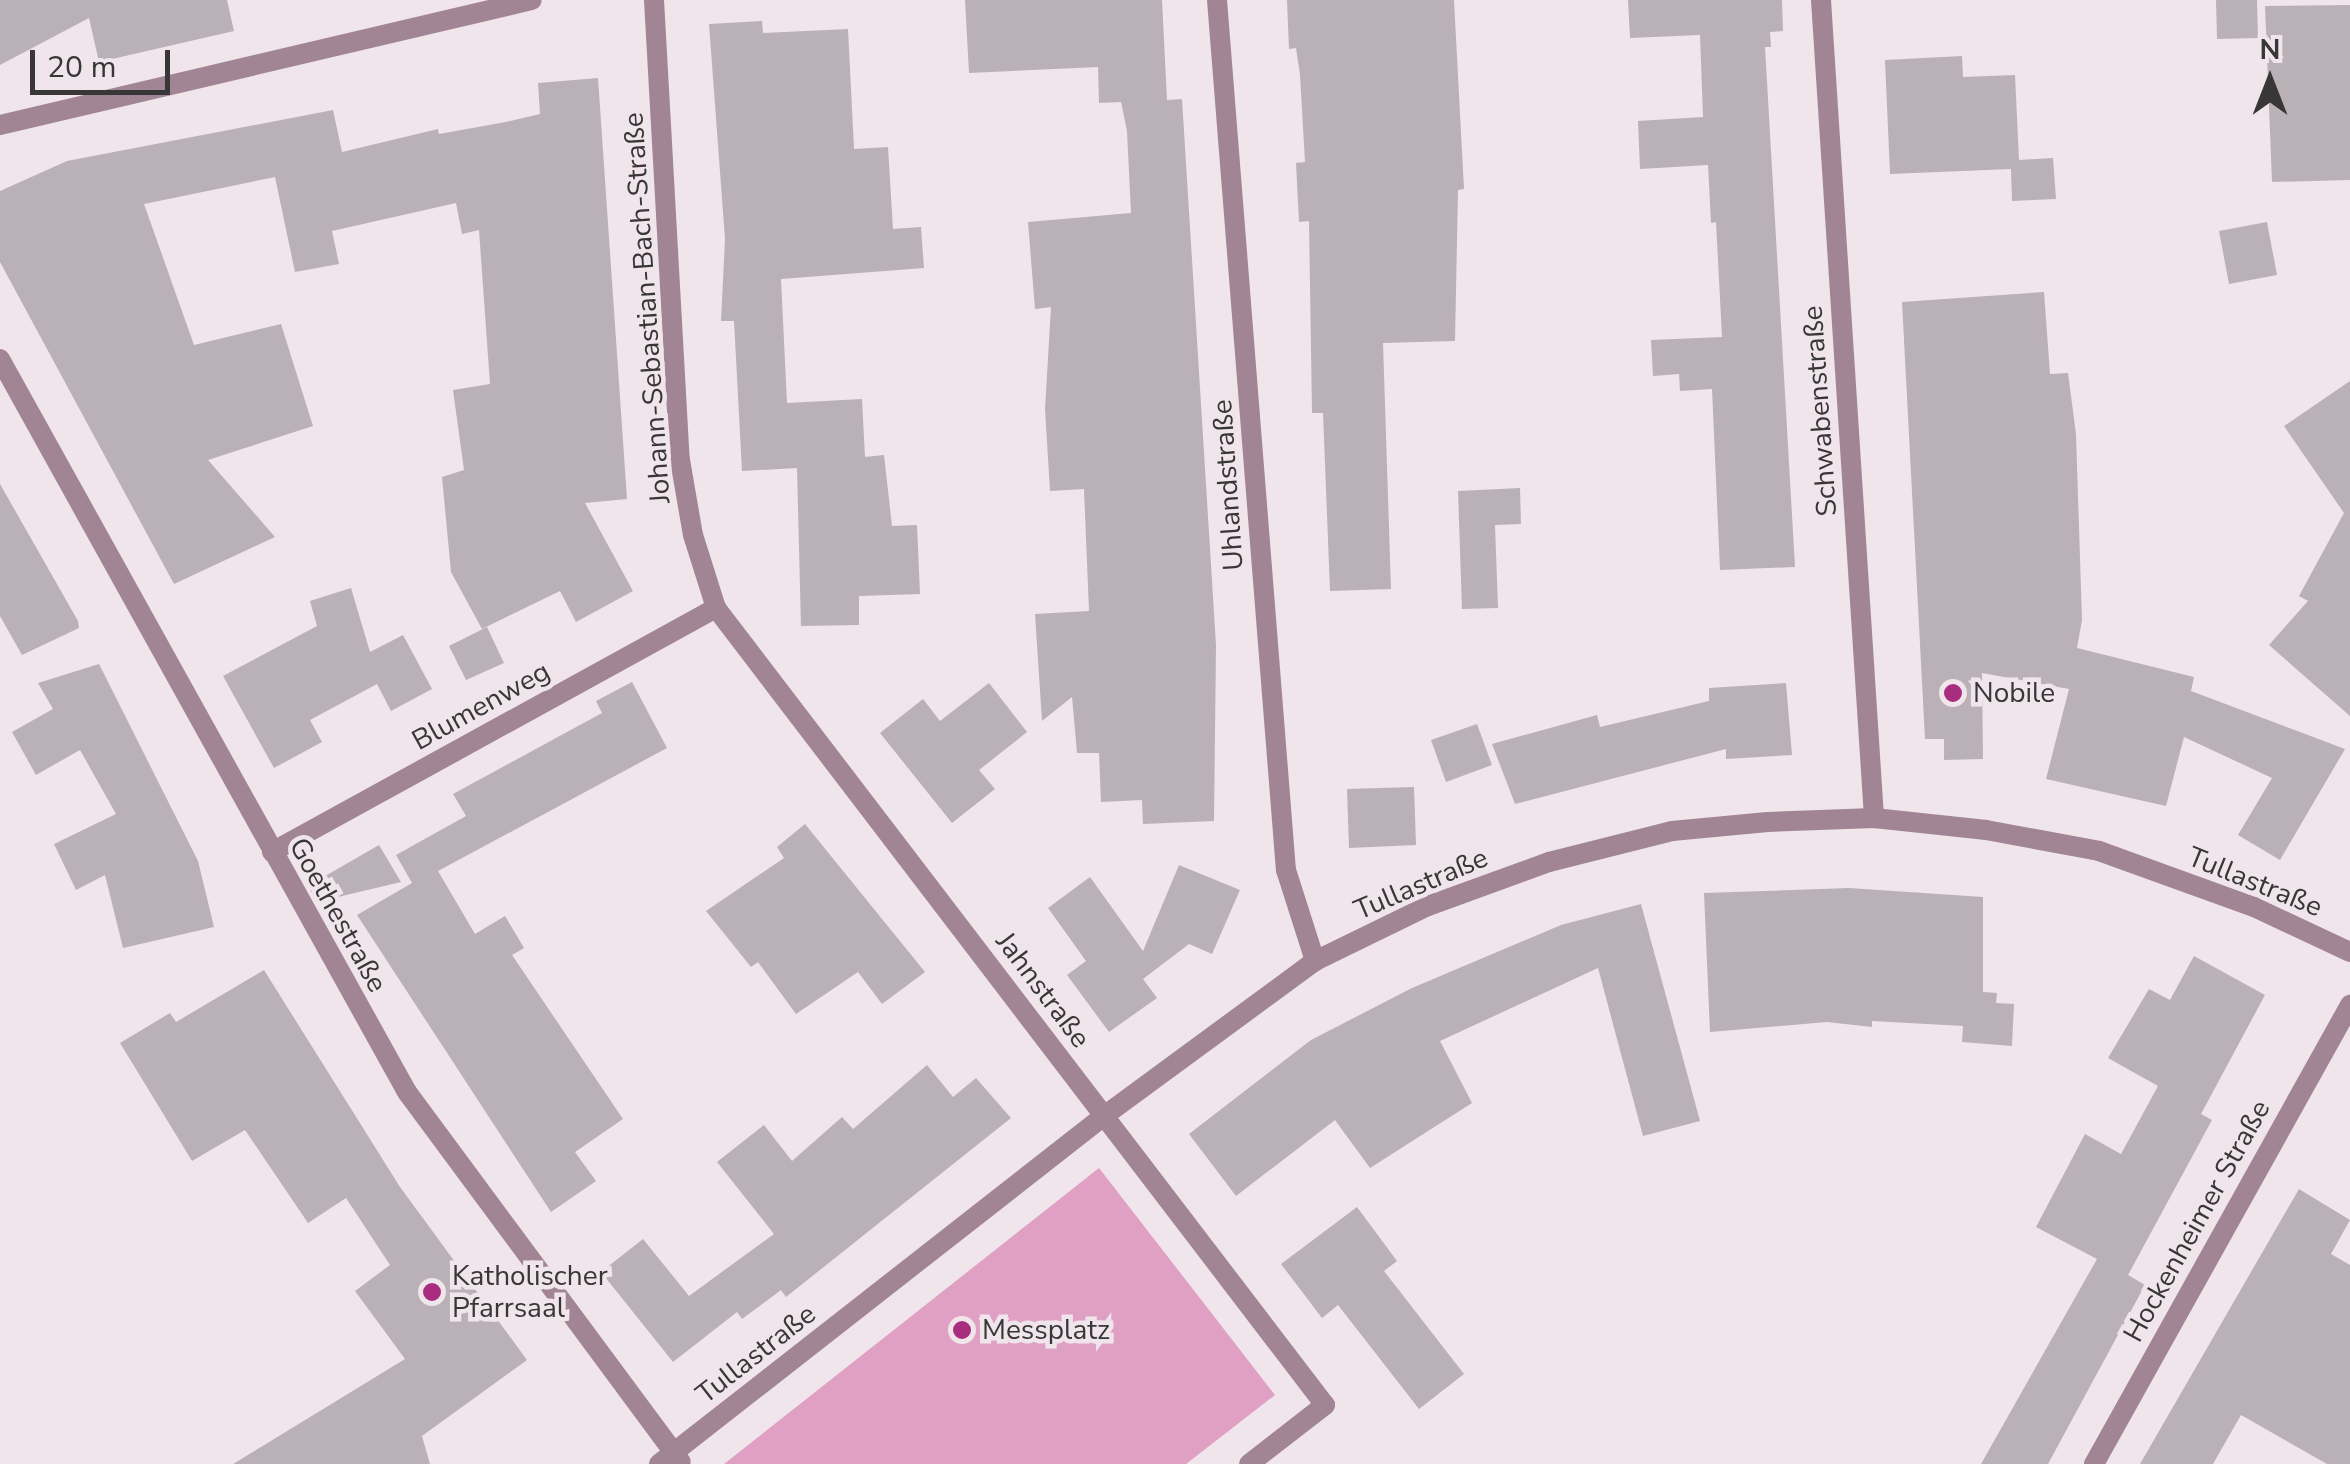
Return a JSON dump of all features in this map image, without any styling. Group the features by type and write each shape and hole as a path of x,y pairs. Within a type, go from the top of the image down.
{"street":[{"path":"0,125 532,0"},
{"name":"Johann-Sebastian-Bach-Straße","path":"654,0 680,460 693,535 716,608"},
{"name":"Uhlandstraße","path":"1217,0 1286,870 1316,961"},
{"name":"Schwabenstraße","path":"1821,0 1874,818"},
{"name":"Goethestraße","path":"0,358 407,1092 671,1460"},
{"name":"Blumenweg","path":"272,852 716,608"},
{"name":"Jahnstraße","path":"716,608 1325,1406 1249,1464"},
{"name":"Tullastraße","path":"671,1460 1104,1116 1316,961 1428,906 1550,862 1672,831 1874,818 2099,851 2254,908 2350,952"},
{"name":"Hockenheimer Straße","path":"2094,1464 2350,1004"}],"shaded area":[{"path":"1099,1168 1275,1395 1186,1464 724,1464"}],"building":[{"path":"0,0 227,0 234,31 99,62 89,18 0,65"},
{"path":"965,0 1162,0 1167,100 1182,99 1216,645 1214,821 1143,824 1142,800 1101,802 1099,753 1077,753 1072,697 1042,721 1035,614 1089,611 1084,489 1050,491 1045,409 1051,307 1035,309 1028,222 1131,213 1127,131 1121,102 1099,103 1098,67 969,73"},
{"path":"1287,0 1454,0 1464,189 1458,190 1455,341 1383,343 1391,589 1330,591 1323,413 1312,413 1309,221 1299,222 1296,163 1305,162 1300,75 1296,48 1289,49"},
{"path":"1628,0 1782,0 1783,31 1770,32 1771,47 1765,47 1795,567 1720,570 1712,389 1680,391 1679,374 1653,376 1651,340 1722,337 1716,222 1711,223 1708,165 1640,169 1638,121 1703,117 1700,35 1630,38"},
{"path":"2216,0 2257,0 2258,38 2217,39"},
{"path":"2350,5 2350,180 2272,182 2265,6"},
{"path":"762,21 763,33 848,29 854,149 888,147 893,229 921,227 924,268 781,279 787,403 862,399 865,457 884,455 892,526 917,525 920,594 859,596 859,625 801,626 797,468 742,471 734,321 721,321 725,239 709,24"},
{"path":"1962,56 1963,77 2015,75 2019,160 2053,158 2056,199 2012,201 2011,169 1890,174 1885,60"},
{"path":"598,78 627,499 585,503 633,591 576,622 560,591 482,629 451,572 442,477 464,470 453,390 490,384 479,230 462,234 456,203 332,231 339,264 295,272 275,177 144,204 194,345 281,324 313,426 208,460 275,537 174,584 0,262 0,191 67,161 333,110 342,152 438,129 439,134 506,122 540,114 538,83"},
{"path":"2267,222 2277,275 2229,284 2219,231"},
{"path":"2044,292 2050,374 2068,373 2076,434 2082,620 2077,648 2194,677 2191,691 2345,749 2280,860 2238,835 2272,778 2184,737 2166,806 2046,779 2069,689 1982,673 1983,759 1944,760 1944,739 1925,739 1902,302"},
{"path":"2350,381 2350,716 2269,645 2308,601 2299,596 2344,513 2284,426"},
{"path":"0,484 79,628 22,655 0,616"},
{"path":"1520,488 1521,524 1495,525 1498,608 1462,609 1458,491"},
{"path":"351,588 370,652 403,635 432,689 391,711 377,684 310,720 322,742 274,768 223,676 317,626 310,601"},
{"path":"487,627 504,663 466,680 449,646"},
{"path":"99,664 198,861 214,927 123,948 105,875 76,890 54,844 116,814 80,750 36,775 12,732 53,709 38,683"},
{"path":"632,682 667,748 438,871 475,934 505,916 524,948 512,955 623,1119 575,1152 596,1181 551,1212 357,915 412,883 396,855 466,816 453,794 602,713 596,701"},
{"path":"989,683 1027,732 979,770 995,789 952,823 880,733 923,699 940,721"},
{"path":"1786,683 1792,755 1726,759 1726,749 1515,804 1492,744 1597,715 1600,727 1709,701 1709,688"},
{"path":"1477,724 1492,765 1446,782 1431,740"},
{"path":"1414,787 1416,845 1349,848 1347,789"},
{"path":"805,824 925,972 882,1004 858,972 796,1014 758,962 751,967 706,911 784,858 777,847"},
{"path":"379,845 401,882 317,902 308,886"},
{"path":"1179,865 1240,890 1212,954 1189,944 1143,979 1157,998 1109,1032 1067,975 1086,961 1048,908 1090,877 1143,951"},
{"path":"1849,888 1983,897 1983,992 1997,993 1996,1003 2014,1004 2012,1046 1962,1042 1963,1026 1872,1021 1872,1027 1827,1022 1710,1032 1704,893"},
{"path":"1641,904 1700,1121 1643,1136 1598,968 1440,1041 1472,1103 1370,1168 1335,1120 1236,1196 1189,1134 1311,1040 1412,988 1561,925"},
{"path":"2194,956 2265,995 2201,1114 2212,1120 2128,1275 2145,1285 2048,1464 1981,1464 2097,1259 2036,1227 2085,1134 2121,1154 2158,1086 2108,1058 2149,989 2170,1000"},
{"path":"264,970 400,1187 527,1360 422,1436 430,1464 233,1464 405,1359 355,1291 390,1265 346,1198 308,1223 245,1130 192,1161 120,1043 170,1013 176,1022"},
{"path":"927,1065 953,1097 976,1078 1011,1118 786,1297 781,1290 742,1319 737,1312 673,1362 601,1272 643,1239 689,1296 774,1234 717,1162 764,1125 792,1161 842,1117 853,1129"},
{"path":"2299,1189 2350,1220 2331,1254 2350,1265 2350,1464 2327,1464 2241,1415 2213,1464 2140,1464"},
{"path":"1357,1207 1397,1261 1384,1271 1464,1374 1419,1409 1338,1305 1322,1318 1281,1264"}],"place":[{"name":"Nobile","path":"1953,693"},
{"name":"Katholischer Pfarrsaal","path":"432,1292"},
{"name":"Messplatz","path":"962,1330"}]}
